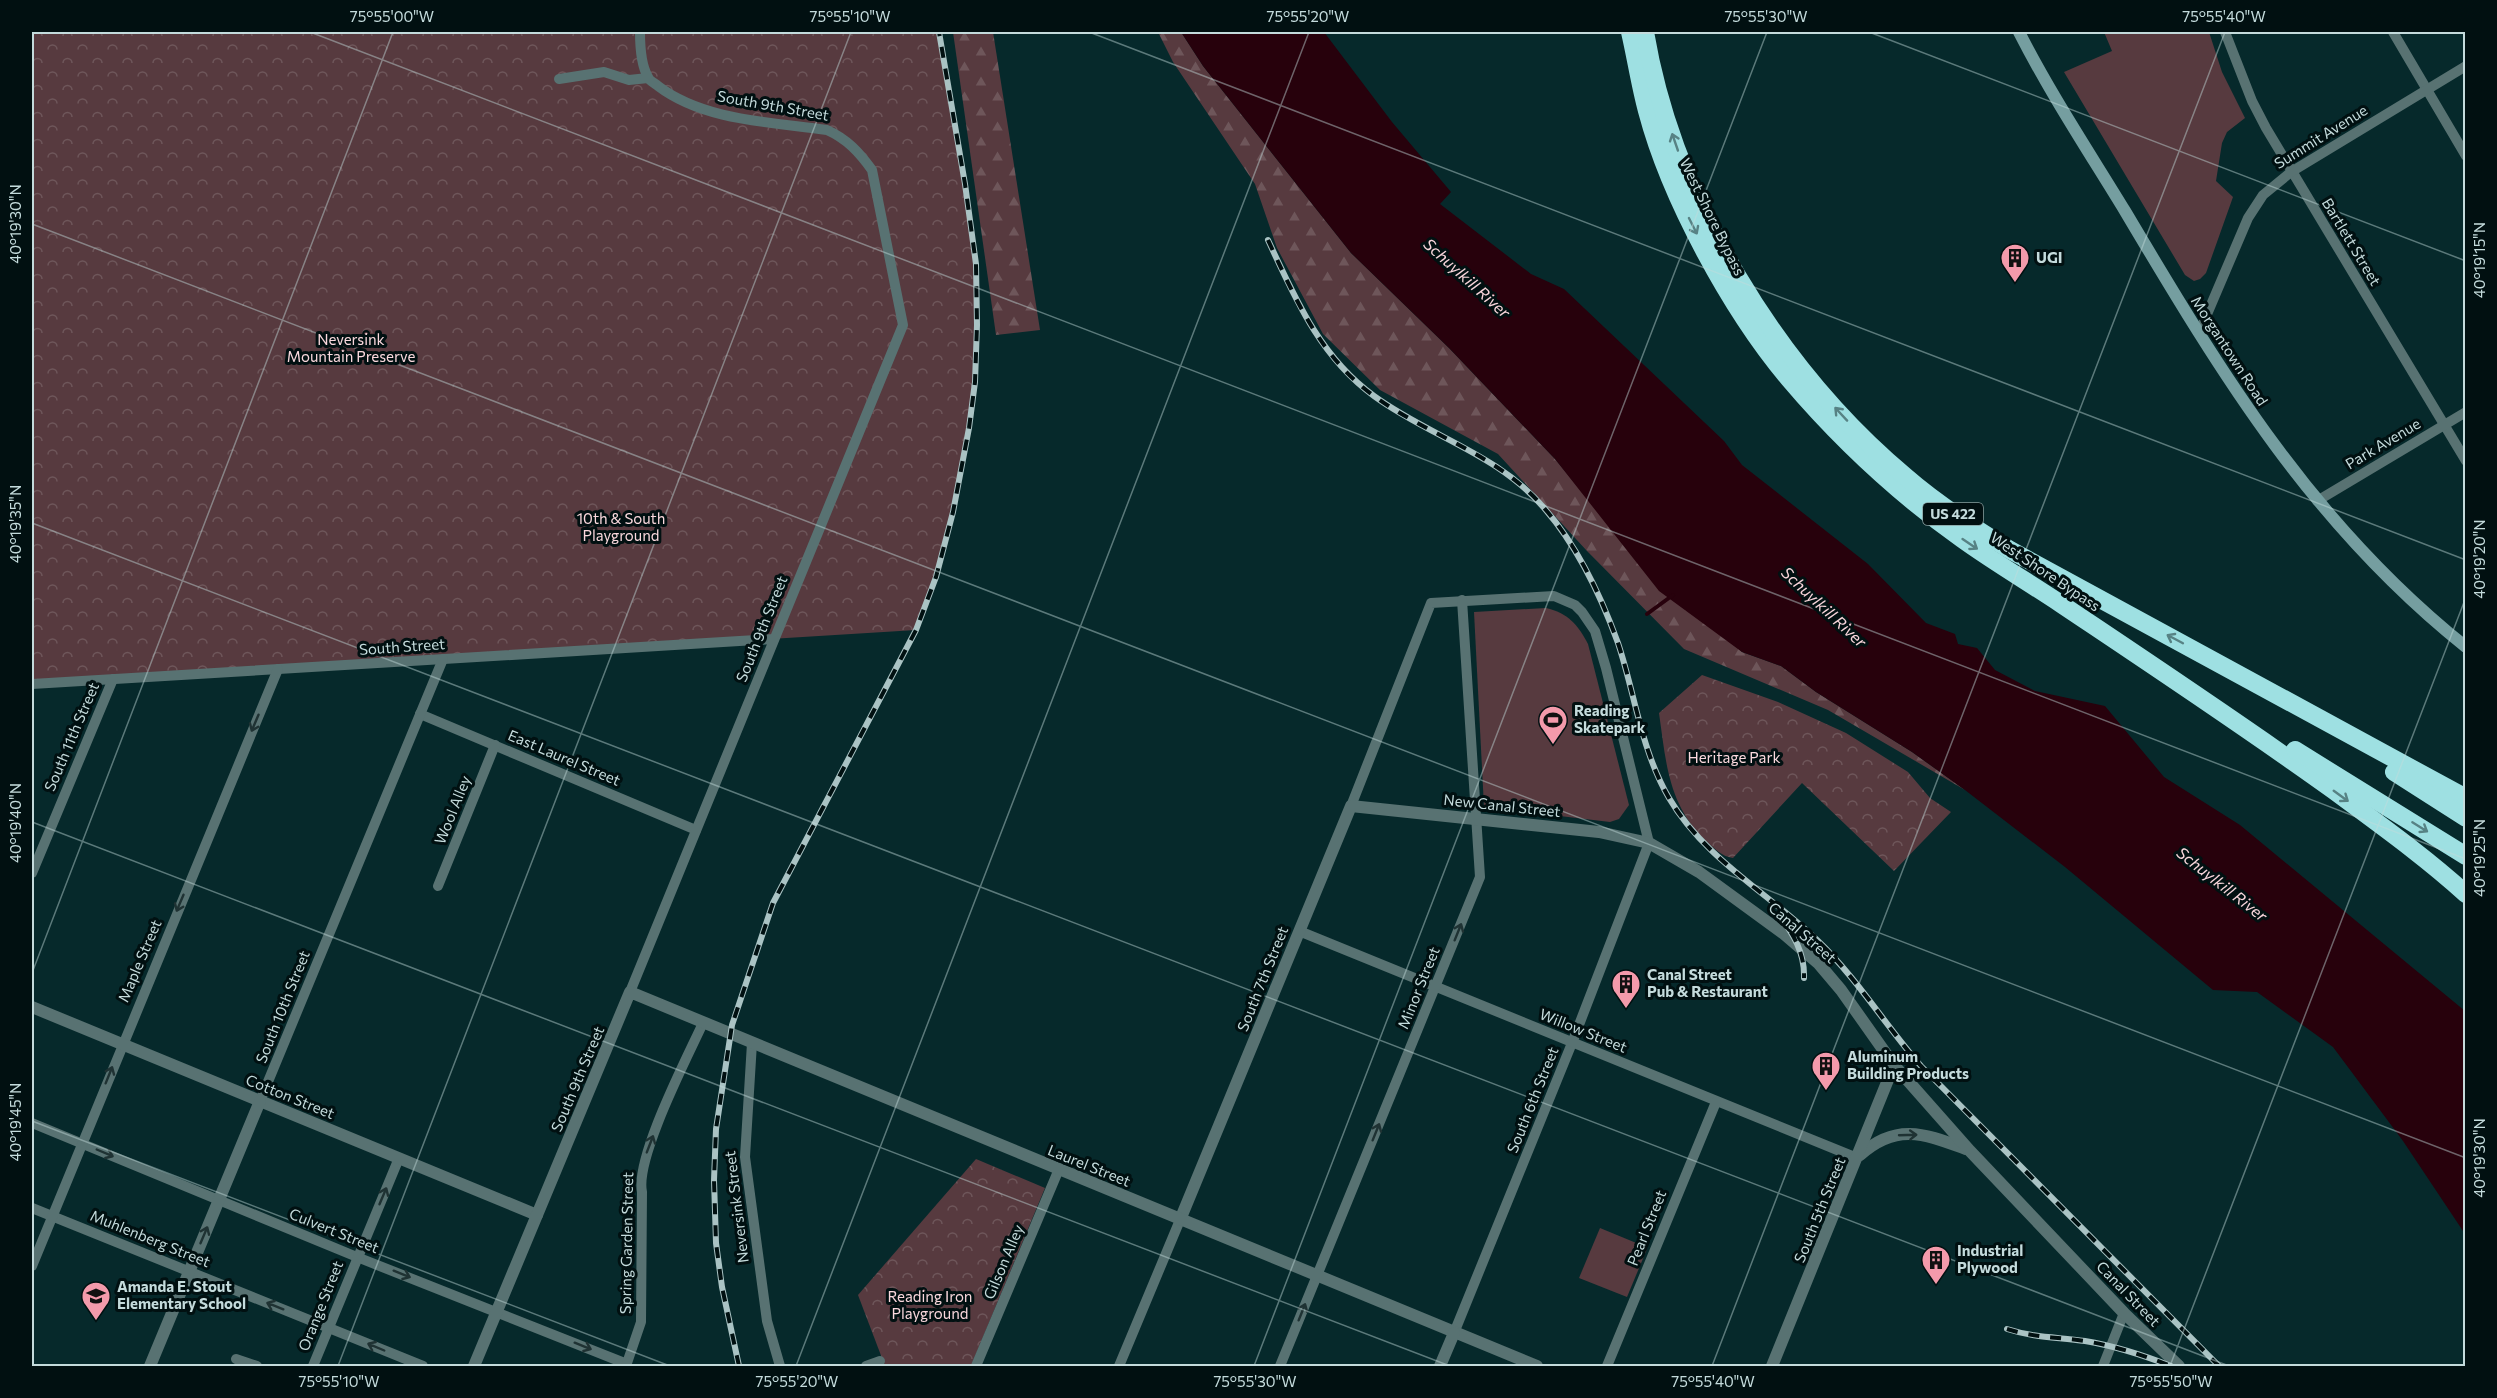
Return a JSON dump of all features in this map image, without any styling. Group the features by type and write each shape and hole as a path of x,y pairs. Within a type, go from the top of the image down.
{"highway":[{"name":"West Shore Bypass","path":"1630,32 1646,110 1685,210 1728,291 1760,341 1788,378 1890,482 1962,538 2271,745 2418,852 2466,894"},
{"name":"West Shore Bypass","path":"1645,32 1664,109 1678,152 1707,219 1731,265 1774,333 1836,408 1905,476 1953,513 2010,549 2466,798"},
{"path":"2202,653 2395,772 2466,819"},
{"path":"2172,678 2321,765 2466,856"}],"main road":[{"name":"Morgantown Road","path":"2019,32 2199,333 2260,427 2317,501 2386,577 2466,647"}],"street":[{"path":"559,79 604,72 629,80 648,78 640,44 640,32"},
{"name":"Bartlett Street","path":"2225,32 2252,101 2291,172 2466,461"},
{"path":"2392,32 2466,156"},
{"name":"Summit Avenue","path":"2199,333 2254,206 2278,180 2466,66"},
{"name":"South 9th Street","path":"474,1366 903,325 872,170 860,152 841,136 827,129 726,115 695,106 668,94 648,78"},
{"name":"Park Avenue","path":"2317,501 2466,412"},
{"path":"1462,600 1554,596 1565,600 1582,612 1595,631 1649,843"},
{"name":"South 7th Street","path":"1119,1366 1299,931 1431,603 1462,600"},
{"name":"Minor Street","path":"1280,1366 1480,877 1462,600"},
{"name":"South Street","path":"32,684 774,639"},
{"name":"South 10th Street","path":"150,1366 443,659"},
{"name":"Maple Street","path":"32,1266 278,669"},
{"name":"South 11th Street","path":"32,873 113,679"},
{"name":"East Laurel Street","path":"420,714 696,830"},
{"name":"Wool Alley","path":"438,886 495,745"},
{"name":"New Canal Street","path":"1350,806 1599,832 1649,843"},
{"name":"South 6th Street","path":"1440,1366 1572,1043 1649,843"},
{"name":"Canal Street","path":"1649,843 1699,872 1799,946 1841,990 1894,1065 1970,1151 2124,1313 2179,1366"},
{"name":"Willow Street","path":"1299,931 1857,1158"},
{"name":"Laurel Street","path":"630,992 1537,1366"},
{"name":"Cotton Street","path":"32,1007 537,1215"},
{"name":"Spring Garden Street","path":"627,1365 641,1322 642,1192 640,1182 643,1166 664,1108 703,1023"},
{"name":"Neversink Street","path":"752,1043 745,1157 767,1321 780,1366"},
{"name":"South 5th Street","path":"1772,1366 1894,1065"},
{"name":"Pearl Street","path":"1607,1366 1716,1102"},
{"name":"Culvert Street","path":"32,1123 627,1365"},
{"path":"1857,1158 1882,1138 1914,1134 1933,1137 1970,1151"},
{"name":"Orange Street","path":"313,1366 399,1158"},
{"name":"Gilson Alley","path":"976,1366 1059,1169"},
{"name":"Muhlenberg Street","path":"32,1208 423,1366"},
{"path":"2103,1366 2124,1313"},
{"path":"236,1359 257,1366"},
{"path":"866,1366 880,1361"}],"green space":[{"name":"Neversink Mountain Preserve","path":"32,32 939,32 970,207 978,311 976,358 966,450 945,541 916,630 32,684"},
{"path":"953,32 993,32 1040,330 996,335"},
{"path":"1158,32 1181,32 1203,66 1351,253 1449,348 1555,459 1605,520 1742,652 1781,666 1816,692 1912,752 1965,790 1828,710 1684,649 1587,551 1498,454 1380,390 1323,334 1277,248 1255,184 1173,62"},
{"path":"2104,32 2209,32 2222,72 2245,118 2227,132 2222,143 2216,181 2233,197 2206,273 2200,279 2194,281 2185,275 2064,72 2112,51"},
{"path":"1546,608 1572,621 1588,644 1629,805 1619,819 1610,822 1484,807 1474,612"},
{"name":"Heritage Park","path":"1702,675 1778,702 1846,733 1908,772 1930,798 1951,812 1894,871 1802,783 1733,858 1722,854 1693,827 1676,798 1667,766 1659,713"},
{"name":"Reading Iron Playground","path":"976,1159 1045,1188 971,1366 885,1366 858,1295"},
{"path":"1600,1228 1647,1249 1627,1297 1579,1278"}],"water":[{"name":"Schuylkill River","path":"1181,32 1324,32 1392,122 1451,192 1440,204 1531,274 1564,289 1724,441 1742,465 1868,564 1926,623 1955,634 1958,644 1977,648 1995,670 2035,691 2105,706 2164,777 2240,825 2465,1011 2465,1234 2403,1141 2333,1047 2257,992 2213,990 2065,867 1965,790 1912,752 1816,692 1781,666 1742,652 1659,591 1555,459 1449,348 1351,253 1203,66"}],"waterway":[{"path":"1647,614 1673,595"}],"railway":[{"path":"739,1366 722,1287 716,1243 714,1180 716,1129 732,1025 773,903 916,630 936,577 953,512 969,428 975,382 976,264 939,32"},
{"path":"1268,240 1311,325 1338,363 1355,380 1396,410 1507,474 1545,509 1568,539 1588,573 1618,643 1639,722 1659,780 1683,819 1718,857 1817,940 1858,986 1921,1066 2219,1366"},
{"path":"1778,914 1789,928 1797,944 1804,969 1804,978"},
{"path":"2007,1329 2107,1345 2171,1366"}],"place":[{"name":"UGI","path":"2015,284"},
{"name":"Reading Skatepark","path":"1553,746"},
{"name":"Canal Street Pub & Restaurant","path":"1626,1010"},
{"name":"Aluminum Building Products","path":"1826,1092"},
{"name":"Industrial Plywood","path":"1936,1286"},
{"name":"Amanda E. Stout Elementary School","path":"96,1322"}],"park label":[{"name":"10th & South Playground","path":"621,528"}]}
